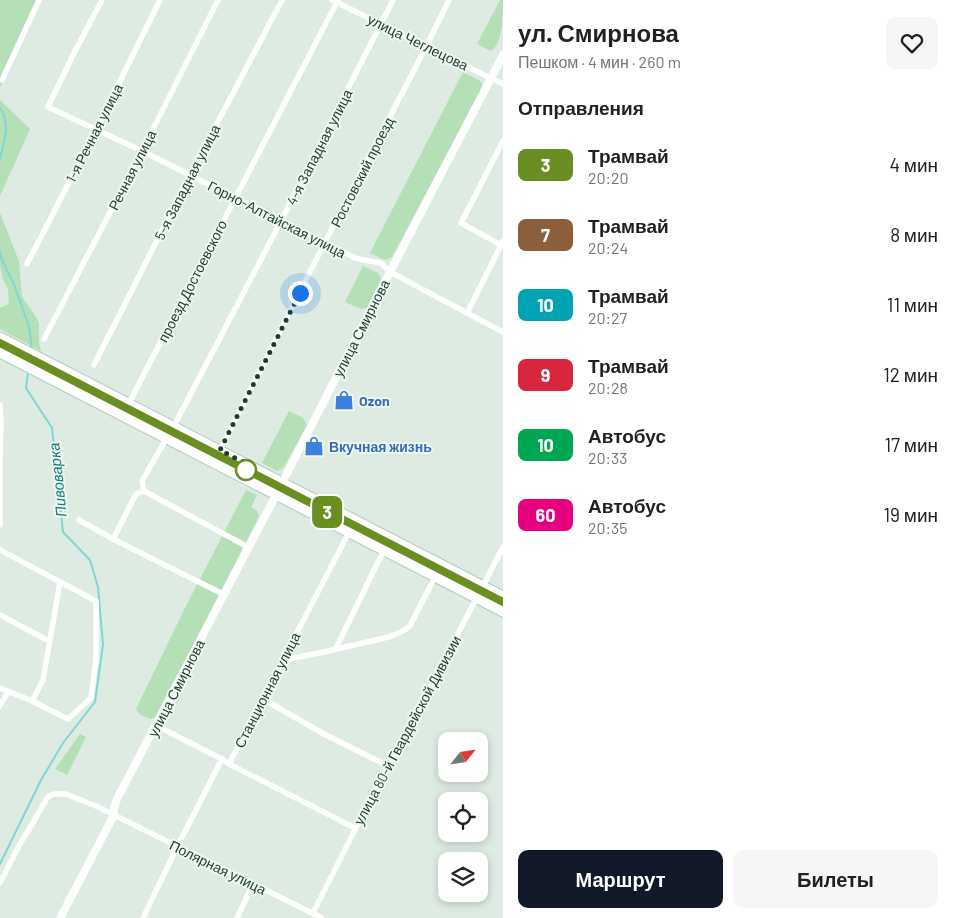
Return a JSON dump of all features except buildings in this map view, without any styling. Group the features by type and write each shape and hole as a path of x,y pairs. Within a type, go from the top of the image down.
{"main road":[{"path":"0,337 503,596"},
{"path":"0,353 503,612"}],"street":[{"path":"2,80 39,0"},
{"name":"Горно-Алтайская улица","path":"102,0 48,107 142,151 355,258 381,263 390,272 503,332"},
{"name":"1-я Речная улица","path":"27,264 160,0"},
{"name":"Речная улица","path":"44,339 218,0"},
{"name":"5-я Западная улица","path":"94,365 190,175 282,0"},
{"name":"4-я Западная улица","path":"174,426 281,222 393,0"},
{"name":"Ростовский проезд","path":"220,450 449,0"},
{"name":"улица Чеглецова","path":"336,1 503,84"},
{"name":"проезд Достоевского","path":"129,403 336,1"},
{"name":"улица Смирнова","path":"60,918 114,815 114,808 118,799 223,594 503,55"},
{"path":"467,313 502,243 461,224 503,140"},
{"path":"0,405 0,525"},
{"path":"144,491 142,481 166,439"},
{"path":"113,539 136,494 144,491 248,547"},
{"path":"79,520 223,594"},
{"name":"Станционная улица","path":"143,918 222,759 230,764 349,532"},
{"name":"улица 80-й Гвардейской Дивизии","path":"313,913 355,828 503,547"},
{"path":"0,550 96,601 96,659 91,698 68,719 0,688"},
{"path":"335,650 384,550"},
{"path":"283,660 335,650 406,630 410,626 435,577"},
{"path":"32,701 43,680 60,582"},
{"path":"0,615 49,641"},
{"path":"0,706 8,692"},
{"path":"263,699 324,734 388,766"},
{"path":"156,726 222,759"},
{"path":"230,764 355,828"},
{"name":"Полярная улица","path":"0,883 21,842 48,798 54,794 66,794 96,806 322,918"},
{"path":"237,918 253,884"}],"green space":[{"path":"0,0 39,0 0,87"},
{"path":"500,0 503,0 502,28 498,41 491,51 477,44"},
{"path":"463,72 480,81 483,86 392,257 385,260 370,253"},
{"path":"0,100 30,129 0,196"},
{"path":"0,213 19,261 22,297 39,323 41,351 0,329 0,308 9,304 8,289 0,266"},
{"path":"363,266 378,273 381,279 367,308 361,309 345,302"},
{"path":"289,411 303,418 307,425 283,468 277,471 262,463"},
{"path":"246,490 257,495 251,507 257,511 259,516 157,717 151,719 139,714 136,709 185,608"},
{"path":"80,734 86,737 67,775 55,769"}],"waterway":[{"name":"Пивоварка","path":"0,108 6,127 0,159"},
{"name":"Пивоварка","path":"0,251 29,326 32,350"},
{"name":"Пивоварка","path":"0,864 41,780 63,743 95,702 103,644 98,587 90,560 63,532 52,428 26,388 28,372"}],"tram line":[{"name":"3","path":"0,343 503,602"},
{"path":"0,347 503,606"}],"place":[{"name":"Ozon","path":"344,400"},
{"name":"Вкучная жизнь","path":"314,446"}],"route":[{"path":"246,470 243,462 220,450 300,293"}]}
